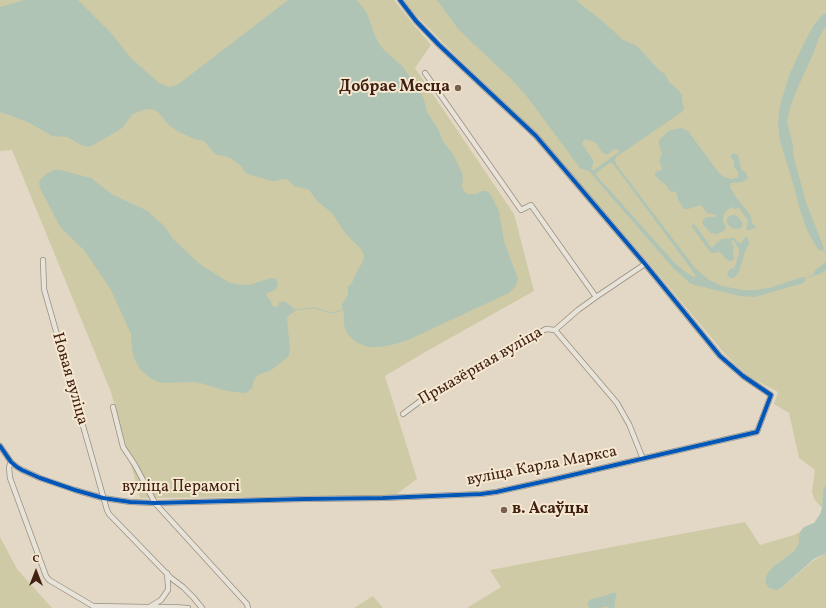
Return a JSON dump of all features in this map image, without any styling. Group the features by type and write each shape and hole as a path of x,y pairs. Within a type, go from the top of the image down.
{"street":[{"path":"400,0 416,21 439,45 536,136 645,264"},
{"path":"425,73 521,210 531,205 596,297"},
{"name":"Новая вуліца","path":"43,260 44,289 103,498"},
{"name":"Прыазёрная вуліца","path":"403,414 431,393 546,328 555,330 578,310 645,264"},
{"name":"вуліца Карла Маркса","path":"305,499 390,498 496,492 757,432 771,395 743,376 720,356 645,264"},
{"name":"вуліца Карла Маркса","path":"555,330 617,403 629,424 644,459"},
{"path":"113,407 123,447 135,465 155,503 247,604 248,608"},
{"name":"вуліца Перамогі","path":"0,446 11,462 22,470 75,490 103,498 130,502 155,503 305,499"},
{"path":"11,462 8,467 10,478 46,576 49,580 93,606 188,608"},
{"name":"вуліца Перамогі","path":"103,498 109,514 166,573 193,597 202,608"},
{"path":"146,607 156,604 166,594 168,590 166,573"}],"shaded area":[{"path":"0,0 394,0 431,45 415,68 514,214 534,291 385,376 417,479 394,496 140,498 111,392 12,150 0,151"},
{"path":"24,0 78,0 112,34 132,59 159,83 170,87 180,83 288,0 357,0 367,13 375,36 380,45 403,67 421,93 427,112 462,172 462,186 464,191 468,194 476,194 486,191 491,195 499,211 504,241 518,279 516,286 509,293 408,340 379,347 368,347 358,343 351,338 346,331 342,304 348,295 348,287 352,283 363,261 364,255 361,249 346,234 331,212 318,202 309,190 294,186 286,179 272,181 248,174 232,159 215,154 204,141 194,139 177,131 169,125 158,112 151,109 133,114 119,130 88,147 81,145 67,137 52,136 28,122 0,112 0,7"},
{"path":"404,0 826,0 826,483 823,490 822,508 814,499 812,492 815,470 799,458 789,413 774,404 778,392 751,378 725,354 539,136 450,50 413,12"},
{"path":"437,0 576,0 622,39 637,46 659,70 665,74 669,82 682,95 684,108 682,112 616,157 615,160 616,164 695,268 709,280 722,286 743,290 769,288 802,277 806,278 805,281 803,283 755,297 740,296 690,283 673,268 589,171 580,168 525,94 459,30","holes":["584,140 594,142 605,154 608,154 615,149 619,152 592,170 593,160 582,143","609,163 614,165 692,270 695,277 685,272 673,261 596,175 596,173"]},
{"path":"823,14 826,14 826,26 819,37 814,52 794,96 787,122 793,145 794,158 806,202 824,248 821,251 814,243 807,230 800,210 780,141 778,122 781,102 790,73 814,25"},
{"path":"682,128 688,131 719,173 724,177 731,179 738,177 738,172 734,167 734,161 731,157 734,153 738,155 741,169 746,173 748,178 743,182 731,183 730,187 751,216 752,224 756,226 755,228 746,230 748,222 747,219 740,209 735,209 732,207 724,213 723,221 726,227 725,230 717,234 711,233 704,226 702,221 706,217 715,217 716,215 707,213 700,205 684,209 678,200 676,192 670,191 655,175 655,172 661,170 662,168 659,161 662,154 659,140 670,130"},
{"path":"54,170 60,170 91,178 113,195 148,211 162,224 172,238 201,265 230,283 249,285 271,278 276,279 278,283 276,289 267,293 266,295 272,305 278,307 279,302 283,301 295,310 287,318 290,351 288,357 270,371 256,377 252,388 244,393 227,391 193,382 158,382 149,377 140,369 135,360 132,350 131,334 111,290 84,250 64,231 58,223 40,188 39,183 41,179"},
{"path":"733,215 739,218 743,224 741,228 734,229 727,223 728,217"},
{"path":"693,224 712,248 722,239 734,238 741,243 744,238 748,238 749,244 736,276 730,278 727,275 729,270 735,267 739,253 739,249 734,241 731,241 734,247 734,258 732,261 729,261 720,252 710,252 692,227"},
{"path":"826,262 826,270 818,275 814,275 815,270"},
{"path":"826,483 826,553 814,559 781,588 776,590 769,588 765,582 767,574 773,567 795,550 799,543 800,532 804,527 814,523 820,514 822,508 823,490"},
{"path":"745,522 760,545 800,532 800,542 797,548 773,567 765,582 769,588 781,588 813,561 826,553 826,608 467,608 501,587 490,570"},
{"path":"0,537 17,569 52,608 0,608"},
{"path":"612,593 617,595 614,608 609,608 606,606 601,608 590,608 588,606 588,602 591,599"},
{"path":"373,596 383,608 354,608"}],"waterway":[{"path":"823,250 826,253"},
{"path":"807,278 815,274"},
{"path":"295,310 314,308 333,313 342,310"}],"cycle path":[{"path":"0,446 11,462 17,467 40,478 103,498 130,502 155,503 383,498 481,494 555,479 757,432 771,395 743,376 720,356 645,264 536,136 439,45 416,21 400,0"}],"place":[{"name":"Добрае Месца","path":"458,88"},
{"name":"в. Асаўцы","path":"504,510"}]}
